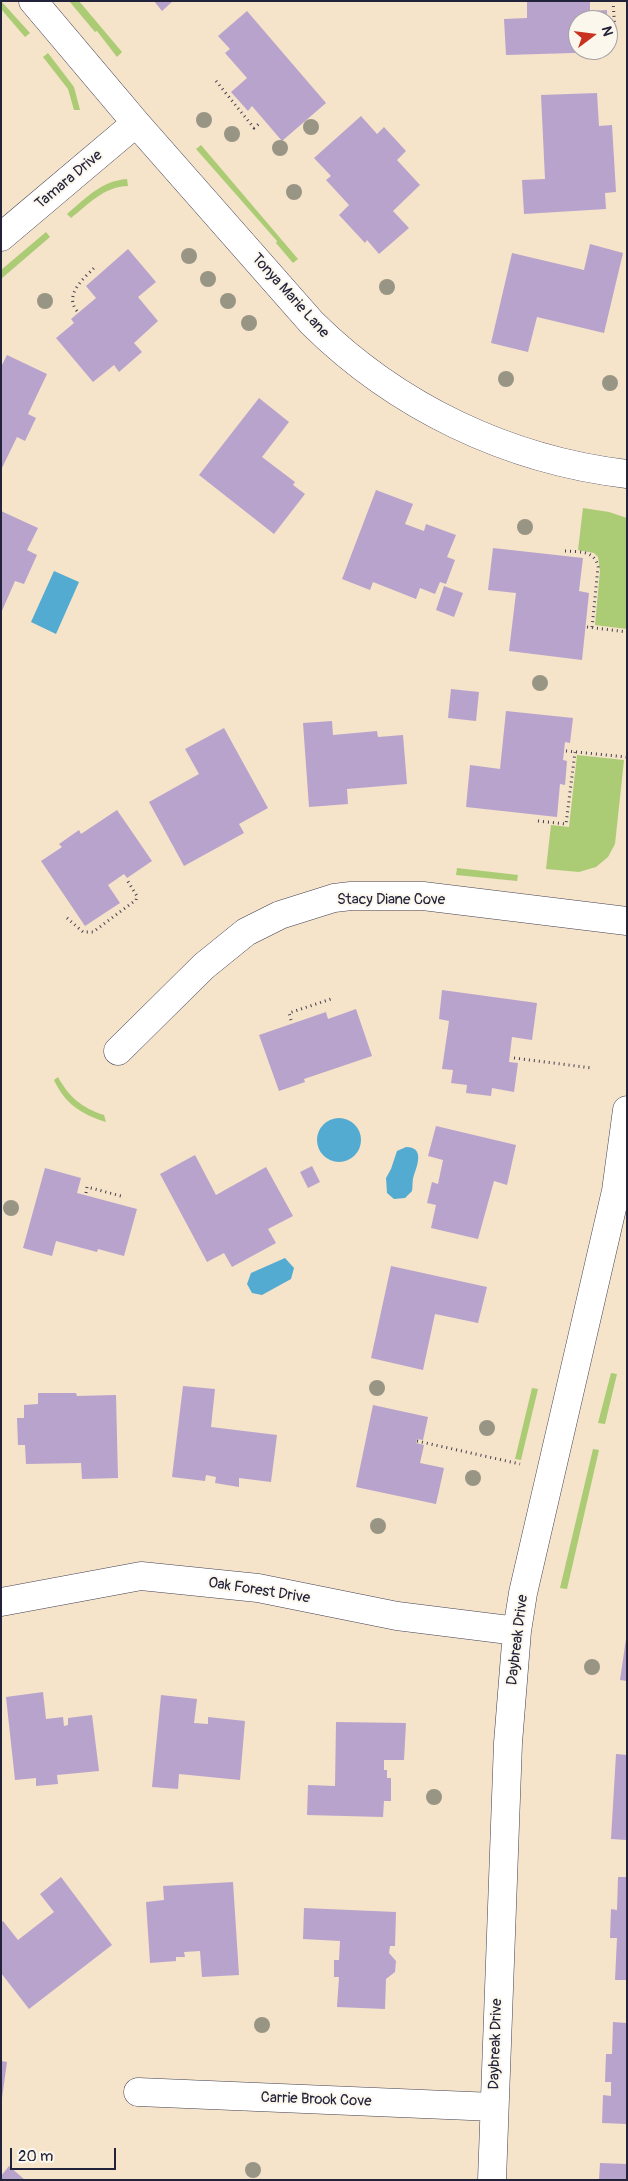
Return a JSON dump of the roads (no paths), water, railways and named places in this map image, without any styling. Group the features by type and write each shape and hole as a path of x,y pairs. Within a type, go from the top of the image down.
{"street":[{"name":"Tonya Marie Lane","path":"33,1 136,123 312,323 336,346 406,398 475,434 546,459 601,471 627,474"},
{"name":"Tamara Drive","path":"1,237 136,123"},
{"name":"Stacy Diane Cove","path":"118,1051 204,966 246,932 280,915 334,898 351,896 423,896 627,921"},
{"name":"Daybreak Drive","path":"492,2180 508,1744 517,1631 525,1584 616,1192 627,1110"},
{"name":"Oak Forest Drive","path":"1,1602 141,1576 258,1588 397,1616 517,1631"},
{"name":"Carrie Brook Cove","path":"138,2092 494,2107"}],"water":[{"path":"54,571 79,582 56,634 31,622"},
{"path":"335,1118 343,1118 355,1124 361,1140 355,1156 343,1162 335,1162 323,1156 317,1144 317,1136 323,1124"},
{"path":"406,1147 415,1150 418,1157 412,1191 405,1198 394,1199 387,1193 386,1178 397,1151"},
{"path":"285,1258 294,1268 291,1279 262,1295 252,1293 247,1284 251,1273"}]}
